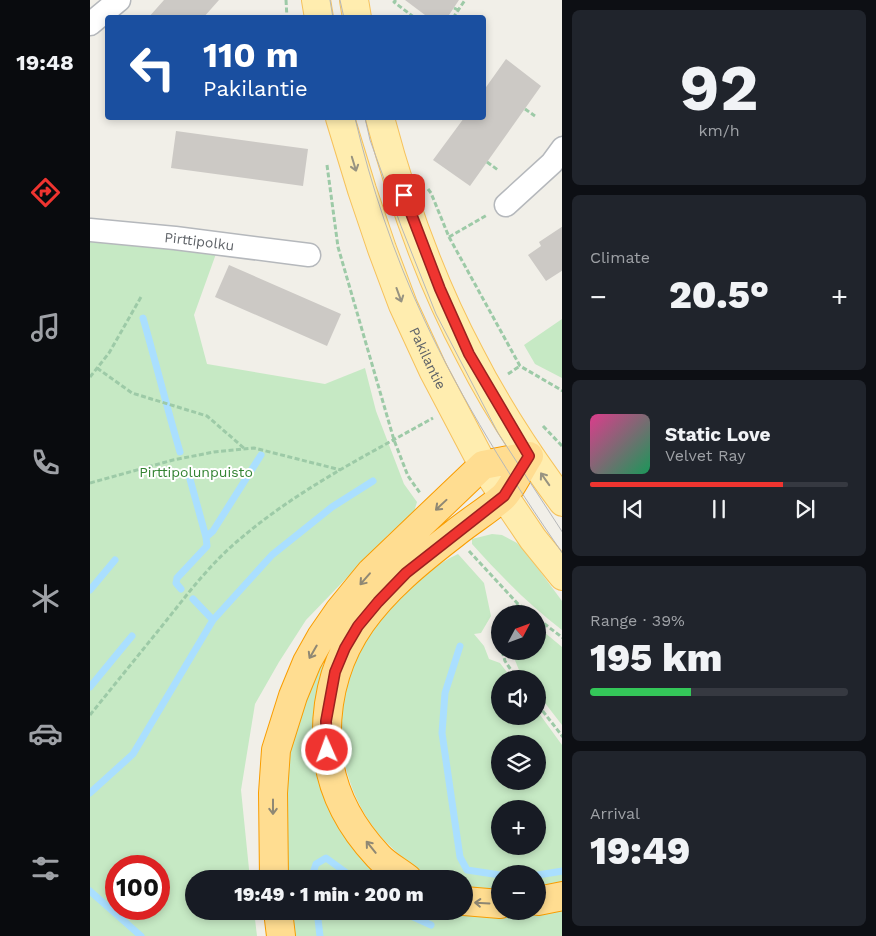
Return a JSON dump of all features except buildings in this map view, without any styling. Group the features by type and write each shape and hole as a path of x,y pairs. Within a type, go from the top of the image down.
{"highway":[{"path":"274,870 273,801 276,750 290,704 307,662 339,611 371,572 483,465 529,456"},
{"path":"396,870 379,857 358,832 340,803 332,779 327,750 326,721 335,672 345,648 358,626 378,602 406,573 504,496 529,456"},
{"path":"546,899 562,896"},
{"path":"473,902 491,903"},
{"path":"279,920 281,936"}],"main road":[{"path":"316,0 318,15"},
{"path":"354,0 356,15"},
{"name":"Pakilantie","path":"341,120 362,190 403,305 483,465 533,539 562,576"},
{"path":"381,120 410,212 443,298 469,354 529,456 562,502"}],"street":[{"path":"90,24 119,0"},
{"path":"506,204 552,163 562,148"},
{"name":"Pirttipolku","path":"90,230 176,238 309,255"}],"path":[{"path":"286,0 287,15"},
{"path":"396,0 394,2 411,15"},
{"path":"455,15 466,0"},
{"path":"454,8 458,10"},
{"path":"525,109 535,116"},
{"path":"325,157 338,246 394,440 408,476 425,500"},
{"path":"487,162 498,170"},
{"path":"427,187 449,237 520,366 562,392"},
{"path":"449,237 506,204"},
{"path":"90,377 109,353 141,297"},
{"path":"506,376 520,366"},
{"path":"97,368 132,393 207,416 246,449"},
{"path":"90,715 183,599 238,540 268,516 342,470 440,414"},
{"path":"90,483 173,460 214,452 254,448 342,470"},
{"path":"468,550 518,604"},
{"path":"546,625 562,638"},
{"path":"546,716 562,737"}],"green space":[{"name":"Pirttipolunpuisto","path":"90,242 217,251 194,315 207,364 325,384 365,368 376,411 404,484 417,502 414,512 388,535 306,620 255,704 241,790 249,870 185,870 185,920 255,920 257,936 90,936"},
{"path":"562,319 562,378 535,364 524,345"},
{"path":"492,534 502,535 517,543 525,551 562,601 562,630 546,617 546,605 533,605 493,567 472,544 472,539"},
{"path":"458,554 484,583 491,616 481,633 474,634 484,646 489,659 500,663 505,670 491,670 491,725 546,725 546,723 562,745 562,884 546,887 546,865 491,865 491,890 473,887 473,870 420,870 388,844 372,826 350,782 344,758 341,708 346,684 354,661 375,628 401,597 442,563"},
{"path":"546,634 562,647 562,725 546,704 546,670 519,670 515,660 546,660"},
{"path":"319,663 326,667 317,713 387,870 288,870 286,837 287,775 294,733 308,688"},
{"path":"562,905 562,936 295,936 294,920 473,920 473,911 491,911 491,920 546,920 546,909"}],"waterway":[{"path":"143,318 180,452"},
{"path":"206,537 213,531 261,455"},
{"path":"181,589 176,583 177,578 207,546 188,472"},
{"path":"90,793 133,754 213,620 272,555 332,507 373,481"},
{"path":"90,590 115,560"},
{"path":"193,599 213,620"},
{"path":"90,687 132,636"},
{"path":"460,646 445,693 442,733 460,857 467,870 491,874"},
{"path":"314,870 316,864 326,858 343,870"},
{"path":"546,874 562,871"},
{"path":"90,891 141,936"},
{"path":"318,920 320,936"},
{"path":"420,920 431,925"}],"tram line":[{"path":"330,0 332,15"},
{"path":"340,0 343,15"},
{"path":"356,120 384,220 424,319 454,380 488,439 562,552"},
{"path":"365,120 370,140 401,226 436,314 498,433 562,531"}],"route":[{"path":"327,750 326,721 335,672 345,648 358,626 406,573 504,496 529,456 469,354 415,228 404,195"}]}
